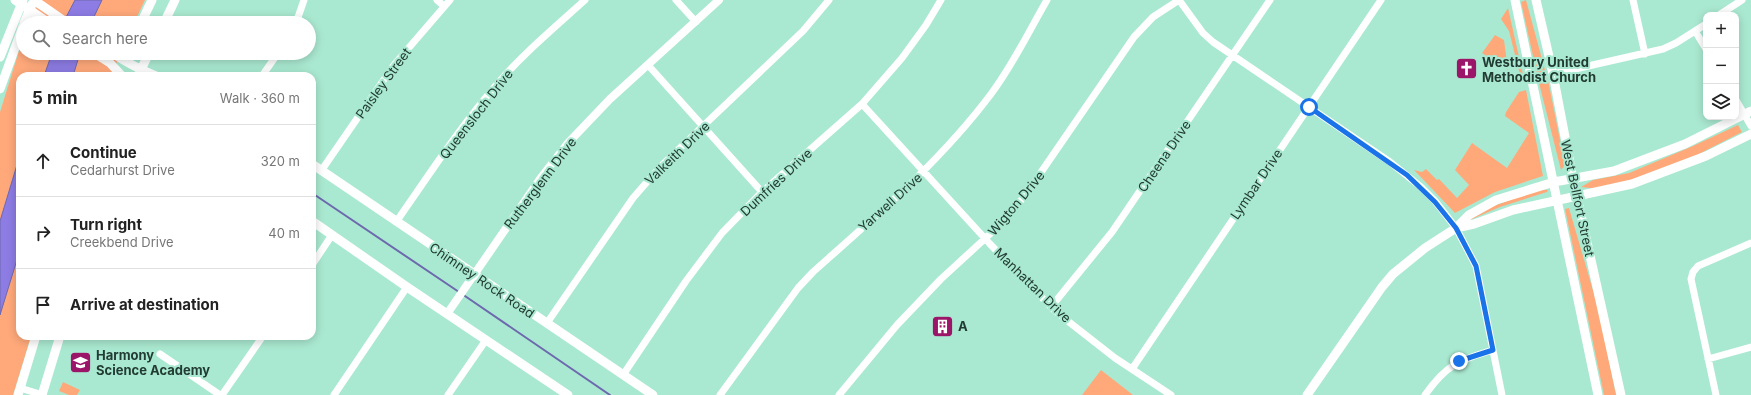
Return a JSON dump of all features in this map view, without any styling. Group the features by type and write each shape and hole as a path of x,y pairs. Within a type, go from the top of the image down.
{"main road":[{"path":"144,16 152,0"},
{"path":"167,16 175,0"},
{"name":"West Bellfort Street","path":"1515,0 1531,83 1554,182 1598,395"},
{"name":"West Bellfort Street","path":"1536,0 1553,74 1573,179 1621,395"},
{"path":"0,57 20,1 32,3 56,16"},
{"path":"32,3 40,16"},
{"path":"27,16 32,3"},
{"path":"0,89 16,45"},
{"path":"105,60 110,63 117,72"},
{"path":"120,72 125,60"},
{"path":"129,60 138,72"},
{"path":"140,72 146,60"},
{"path":"1307,395 1382,287 1393,274 1425,248 1456,228 1469,215 1496,200 1554,182 1614,171 1685,144 1748,113"},
{"path":"1456,228 1474,224 1513,210 1623,186 1659,175 1706,156 1751,134"},
{"name":"Chimney Rock Road","path":"316,167 653,395"},
{"path":"316,224 562,393"},
{"path":"19,392 35,340"},
{"path":"42,395 59,340"}],"street":[{"path":"298,16 304,0"},
{"path":"437,0 444,6"},
{"name":"Paisley Street","path":"322,171 394,65 450,0"},
{"name":"Queensloch Drive","path":"396,222 459,133 497,84 539,41 585,0"},
{"path":"676,0 696,22"},
{"name":"Rutherglenn Drive","path":"447,314 554,159 588,122 719,0"},
{"name":"Valkeith Drive","path":"547,324 633,198 660,167 803,31 829,0"},
{"name":"Dumfries Drive","path":"623,375 707,252 736,218 762,192 862,104 902,58 926,25 941,0"},
{"name":"Yarwell Drive","path":"720,395 798,288 813,272 924,172 948,146 992,92 1016,56 1047,0"},
{"path":"1179,0 1203,33 1232,55 1407,175 1435,202 1456,228 1476,266 1502,395"},
{"name":"Wigton Drive","path":"838,395 897,325 941,279 985,239 1015,207 1041,174 1138,32 1153,17 1179,0"},
{"name":"Cheena Drive","path":"1051,307 1112,232 1270,0"},
{"name":"Lymbar Drive","path":"1132,369 1381,0"},
{"path":"1633,0 1645,54"},
{"path":"1724,12 1742,0"},
{"path":"1553,74 1663,49 1703,26"},
{"path":"1695,31 1705,48"},
{"path":"265,72 273,60"},
{"path":"648,65 762,192"},
{"path":"1739,103 1748,113 1751,126"},
{"name":"Manhattan Drive","path":"862,104 985,239 1051,307 1132,369 1171,395"},
{"path":"316,259 332,235"},
{"path":"1716,395 1691,279 1693,272 1698,266 1751,243"},
{"path":"334,395 407,287"},
{"path":"160,354 221,395 260,340"},
{"path":"448,395 486,340"},
{"path":"1708,359 1751,347"},
{"path":"1425,395 1441,374 1451,366 1469,357 1493,350"},
{"path":"19,392 42,395"}],"shaded area":[{"path":"39,0 145,0 137,16 33,16"},
{"path":"75,0 102,0 94,16 67,16"},
{"path":"1526,0 1549,85 1565,165 1561,170 1539,83 1521,2"},
{"path":"1508,8 1524,79 1521,79 1509,31 1501,19"},
{"path":"1495,35 1504,40 1508,70 1482,53"},
{"path":"16,60 118,60 113,72 16,72 16,340 30,340 13,395 0,395 0,112"},
{"path":"50,60 78,60 74,72 45,72"},
{"path":"1526,90 1543,176 1495,192 1455,213 1414,170 1422,172 1426,169 1437,180 1439,179 1457,198 1469,185 1455,170 1472,143 1507,168 1529,133 1505,116 1519,92"},
{"path":"1738,125 1742,132 1697,155 1648,175 1599,189 1581,187 1593,180 1629,173"},
{"path":"16,168 16,263 0,315 0,221"},
{"path":"1539,189 1548,190 1547,192 1500,207 1465,222 1494,206"},
{"path":"1569,208 1597,304 1616,395 1604,395 1565,209"},
{"path":"1101,370 1133,395 1082,395"},
{"path":"63,382 80,390 77,395 69,395 59,391"}],"waterway":[{"path":"316,196 459,292"},
{"path":"462,294 610,395"}],"place":[{"name":"Westbury United Methodist Church","path":"1466,69"},
{"name":"A","path":"943,326"},
{"name":"Harmony Science Academy","path":"81,362"}],"route":[{"path":"1309,107 1390,162 1421,186 1456,228 1476,266 1493,350 1459,361"}]}
